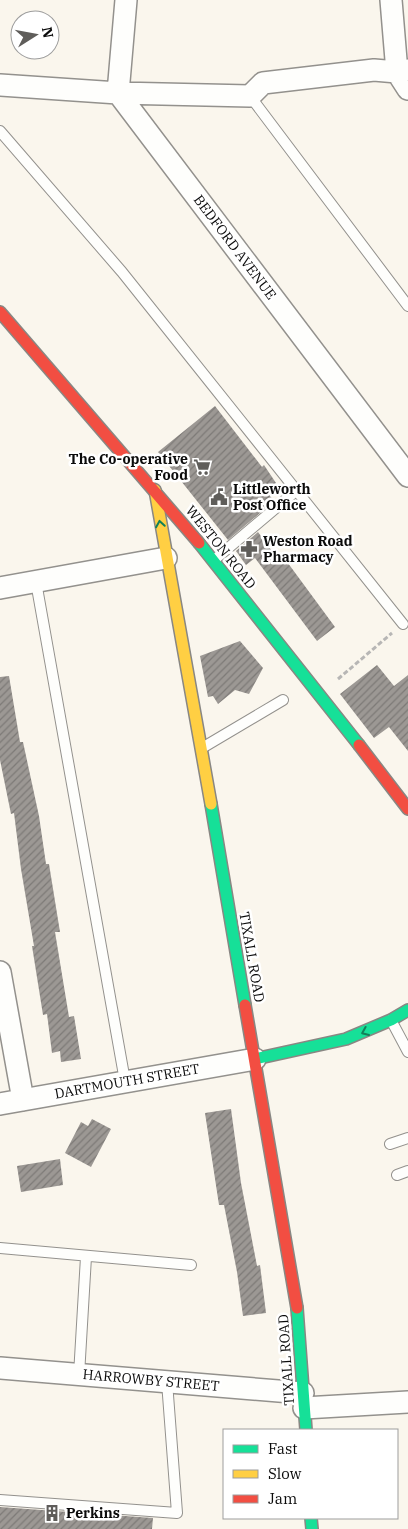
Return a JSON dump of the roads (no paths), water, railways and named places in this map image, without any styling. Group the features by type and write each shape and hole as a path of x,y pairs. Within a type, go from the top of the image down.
{"main road":[{"name":"WESTON ROAD","path":"0,312 155,490 213,560 320,694 408,809"},
{"name":"TIXALL ROAD","path":"155,490 296,1300 306,1429"},
{"path":"255,1059 346,1039 391,1020 408,1010"}],"street":[{"path":"118,93 126,0"},
{"path":"0,85 118,93 250,96 263,82 374,70 404,77 391,0"},
{"name":"BEDFORD AVENUE","path":"118,93 408,476"},
{"path":"0,588 166,558"},
{"path":"0,972 23,1100"},
{"name":"DARTMOUTH STREET","path":"0,1104 255,1059"},
{"name":"HARROWBY STREET","path":"0,1368 167,1382 304,1400 408,1402"}],"lane":[{"path":"250,96 408,306"},
{"path":"0,131 122,272 403,624"},
{"path":"213,560 296,492"},
{"path":"36,582 125,1081"},
{"path":"201,748 283,700"},
{"path":"391,1020 408,1052"},
{"path":"390,1144 408,1138"},
{"path":"396,1175 408,1172"},
{"path":"0,1248 191,1265"},
{"path":"79,1374 86,1257"},
{"path":"0,1500 177,1513 167,1382"}],"place":[{"name":"The Co-operative Food","path":"202,467"},
{"name":"Littleworth Post Office","path":"219,497"},
{"name":"Weston Road Pharmacy","path":"249,549"},
{"name":"Perkins","path":"52,1513"}]}
